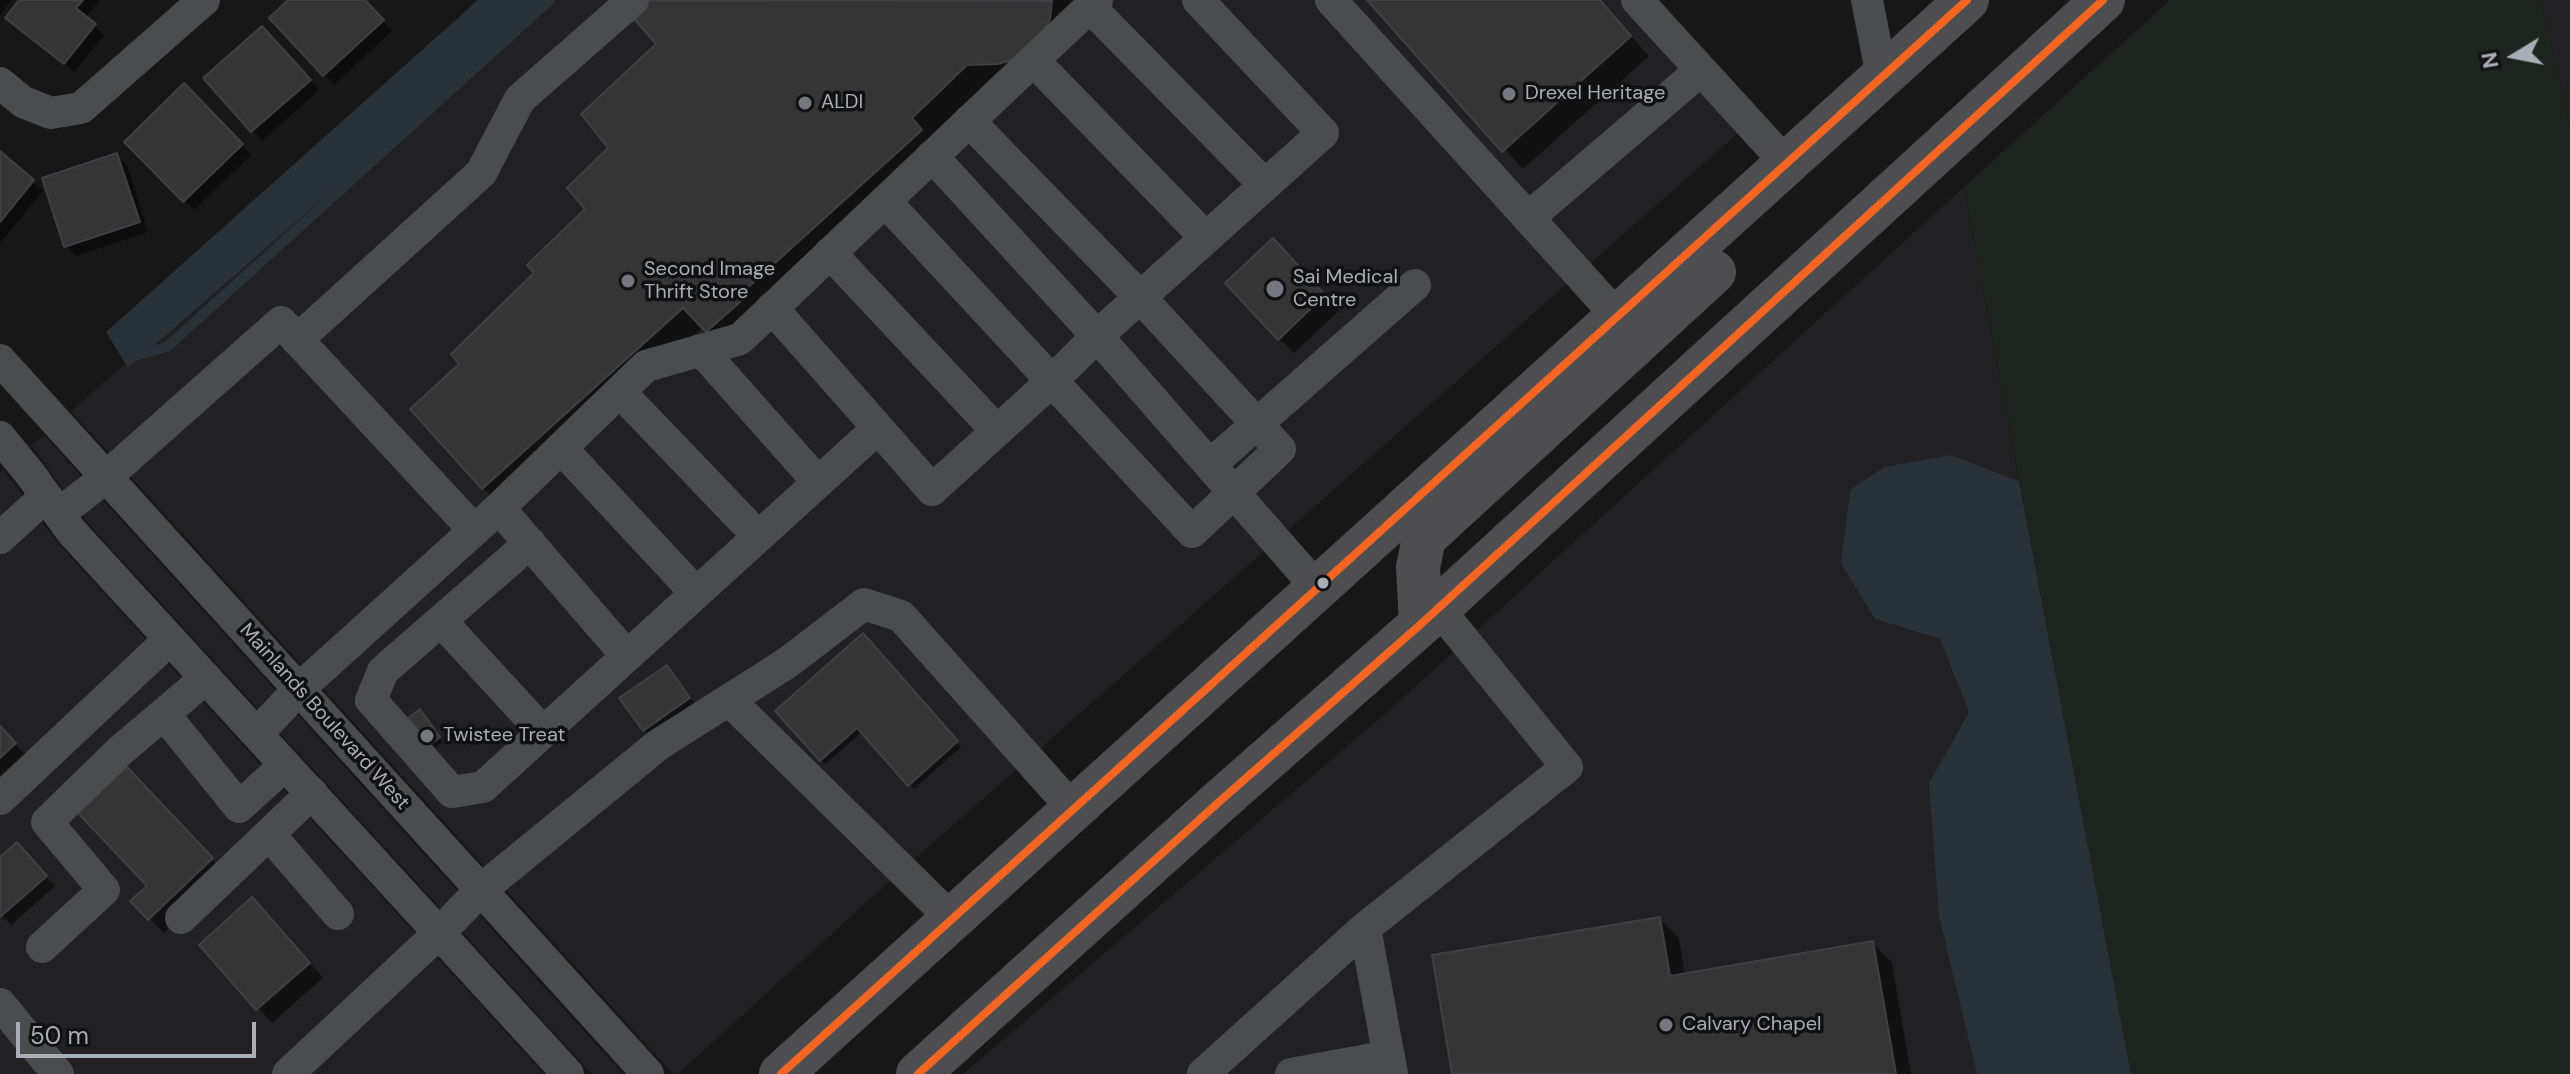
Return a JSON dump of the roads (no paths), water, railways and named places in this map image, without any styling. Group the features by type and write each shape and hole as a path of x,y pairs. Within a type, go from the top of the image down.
{"highway":[{"path":"781,1074 1967,0"},
{"path":"1973,118 2061,0"},
{"path":"918,1074 1429,616 2103,0"},
{"path":"1429,616 1418,567 1424,538 1802,190 1867,91"}],"street":[{"path":"0,83 23,102 51,113 81,108 204,0"},
{"path":"297,340 481,173 520,99 633,0"},
{"path":"772,308 932,490 1097,336 1323,133 1198,0"},
{"path":"1331,0 1618,317"},
{"path":"1637,0 1787,164"},
{"path":"1867,0 1867,91"},
{"path":"257,734 299,689 499,508 646,366 740,339 1094,3 1265,185"},
{"path":"1034,61 1206,238"},
{"path":"1528,218 1701,70"},
{"path":"885,201 1192,532 1280,449 1140,297 969,121"},
{"path":"932,156 1097,336 1318,589"},
{"path":"830,253 997,431"},
{"path":"1210,465 1415,285"},
{"path":"0,538 106,477 281,322 474,530"},
{"path":"701,350 818,482"},
{"name":"Mainlands Boulevard West","path":"0,360 648,1074"},
{"path":"620,392 758,536"},
{"path":"530,543 383,671 371,700 452,792 483,787 878,428"},
{"path":"0,437 71,531 568,1074"},
{"path":"561,448 696,593"},
{"path":"499,508 627,656"},
{"path":"288,1074 481,890 658,745 787,663 864,604 901,616 1074,810"},
{"path":"1203,1074 1365,928 1567,767 1429,616"},
{"path":"441,621 543,732"},
{"path":"0,799 170,639"},
{"path":"42,947 104,890 47,822 111,760 206,678"},
{"path":"729,700 952,919"},
{"path":"164,714 239,807 285,765"},
{"path":"181,918 312,793"},
{"path":"269,834 338,914"},
{"path":"1291,1074 1390,1065 1365,928"},
{"path":"0,1004 58,1074"}],"waterway":[{"path":"134,356 167,347 550,0"}],"place":[{"name":"Drexel Heritage","path":"1509,94"},
{"name":"ALDI","path":"805,103"},
{"name":"Second Image Thrift Store","path":"628,281"},
{"name":"Sai Medical Centre","path":"1275,289"},
{"name":"Twistee Treat","path":"427,736"},
{"name":"Calvary Chapel","path":"1666,1025"}]}
